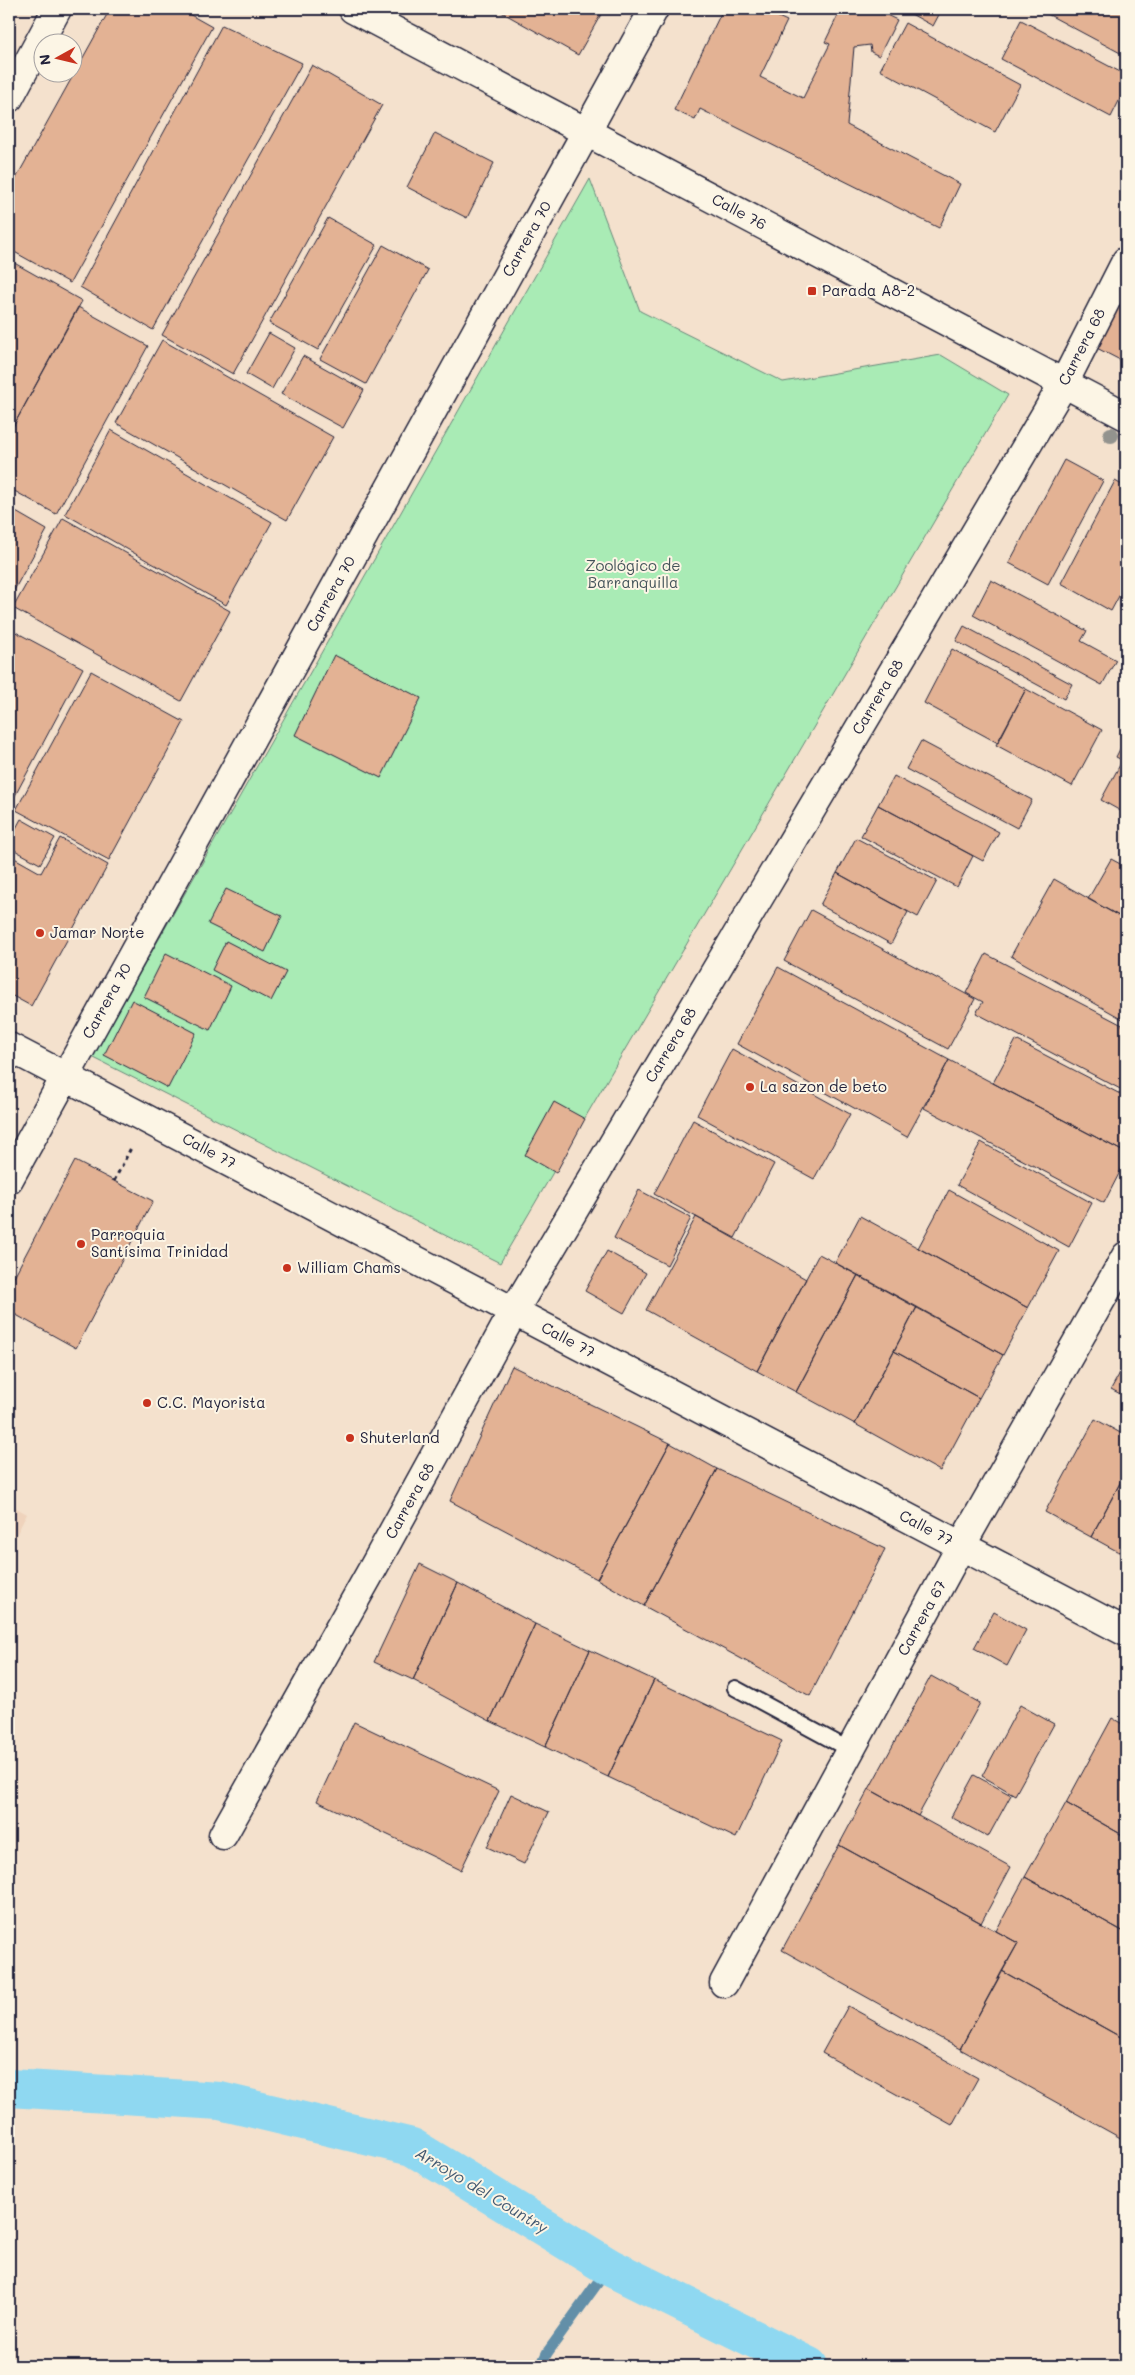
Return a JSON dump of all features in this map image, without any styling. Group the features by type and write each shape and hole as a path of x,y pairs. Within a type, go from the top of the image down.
{"street":[{"path":"9,98 58,9"},
{"name":"Calle 76","path":"353,9 1126,416"},
{"name":"Carrera 70","path":"9,1179 654,9"},
{"name":"Carrera 68","path":"223,1835 359,1594 514,1311 1064,383 1126,260"},
{"name":"Calle 77","path":"9,1047 1126,1632"},
{"name":"Carrera 67","path":"724,1983 961,1546 1126,1256"}],"lane":[{"path":"735,1688 850,1750"}],"shaded area":[{"path":"9,1504 27,1514 9,1549"}],"green space":[{"name":"Zoológico de Barranquilla","path":"590,179 640,311 783,382 941,355 1008,395 500,1263 92,1057"}],"building":[{"path":"110,9 180,9 212,27 70,283 9,249 9,191 69,82 82,82 82,59"},
{"path":"496,9 604,9 578,55"},
{"path":"723,9 761,9 787,21 760,77 803,98 830,44 825,42 841,9 874,9 897,20 879,56 871,52 870,45 854,47 847,125 960,184 939,228 700,109 695,120 674,110"},
{"path":"902,9 942,9 933,26"},
{"path":"1038,9 1126,9 1126,56"},
{"path":"1021,20 1126,75 1126,87 1111,117 1001,59"},
{"path":"905,23 1020,85 995,132 880,70"},
{"path":"222,25 302,63 153,330 80,287"},
{"path":"312,65 382,105 233,374 162,335"},
{"path":"435,133 494,163 467,218 407,187"},
{"path":"328,218 377,245 318,350 269,323"},
{"path":"383,245 428,270 366,384 320,359"},
{"path":"9,260 82,301 9,434"},
{"path":"1126,264 1126,363 1087,343"},
{"path":"78,307 148,346 56,514 9,488 9,434"},
{"path":"269,333 295,348 272,389 246,374"},
{"path":"162,340 333,437 287,520 116,423"},
{"path":"303,356 364,390 343,428 281,394"},
{"path":"111,430 272,522 226,605 65,514"},
{"path":"1064,460 1103,481 1048,584 1009,563"},
{"path":"1115,481 1126,487 1126,583 1111,611 1061,583"},
{"path":"9,508 47,530 12,594 9,592"},
{"path":"63,518 230,611 181,701 13,608"},
{"path":"991,580 1087,631 1081,641 1116,660 1102,685 973,615"},
{"path":"1126,594 1126,610 1120,607"},
{"path":"964,626 1072,684 1064,699 956,641"},
{"path":"10,629 83,668 9,807 9,631"},
{"path":"952,649 1026,689 998,743 924,703"},
{"path":"334,655 421,698 381,778 295,735"},
{"path":"91,671 184,722 109,860 16,810"},
{"path":"1026,689 1102,730 1072,786 996,745"},
{"path":"1126,737 1126,762 1116,757"},
{"path":"921,741 1032,800 1017,828 906,769"},
{"path":"1121,763 1126,766 1126,814 1101,800"},
{"path":"894,776 999,832 983,861 878,805"},
{"path":"878,805 973,856 957,887 861,836"},
{"path":"21,819 55,838 40,864 9,847 9,841"},
{"name":"Jamar Norte","path":"60,838 108,865 31,1006 9,994 9,855 41,873"},
{"path":"856,838 937,881 918,917 837,873"},
{"path":"1111,859 1126,867 1126,920 1088,899"},
{"path":"837,873 908,912 891,944 820,905"},
{"path":"1054,879 1126,920 1126,1021 1011,956"},
{"path":"226,889 282,916 265,952 208,924"},
{"path":"811,910 975,999 948,1049 784,961"},
{"path":"226,941 286,972 271,1001 212,970"},
{"path":"166,953 231,986 210,1030 144,997"},
{"path":"986,954 1126,1027 1126,1092 976,1013 983,1002 966,993"},
{"path":"778,967 949,1060 907,1137 737,1044"},
{"path":"132,1000 196,1033 168,1088 104,1055"},
{"path":"1016,1040 1126,1097 1126,1153 993,1083"},
{"path":"732,1049 850,1114 814,1179 697,1115"},
{"path":"949,1060 1126,1153 1126,1160 1104,1203 924,1108"},
{"path":"554,1102 585,1119 556,1173 525,1155"},
{"path":"693,1120 774,1164 735,1238 654,1194"},
{"path":"981,1142 1092,1203 1069,1247 957,1185"},
{"name":"Parroquia Santísima Trinidad","path":"75,1161 153,1201 76,1348 9,1311 9,1286"},
{"path":"639,1190 691,1218 667,1265 614,1238"},
{"path":"949,1190 1059,1251 1028,1308 918,1248"},
{"path":"860,1216 1028,1308 1003,1355 835,1263"},
{"path":"696,1217 806,1279 757,1371 646,1310"},
{"path":"607,1251 646,1273 624,1313 585,1291"},
{"path":"819,1254 858,1275 796,1392 757,1371"},
{"path":"858,1275 917,1307 855,1424 796,1392"},
{"path":"917,1307 1003,1355 979,1398 894,1351"},
{"path":"894,1351 979,1398 940,1471 855,1424"},
{"path":"1126,1362 1126,1397 1111,1389"},
{"path":"512,1366 670,1443 597,1579 450,1501"},
{"path":"1095,1419 1126,1436 1126,1472 1091,1537 1045,1512"},
{"path":"670,1443 717,1469 644,1606 597,1579"},
{"path":"717,1469 885,1549 810,1696 644,1606"},
{"path":"1126,1472 1126,1556 1091,1537"},
{"path":"420,1564 458,1583 413,1680 374,1662"},
{"path":"458,1583 535,1624 490,1721 413,1680"},
{"path":"994,1612 1026,1630 1007,1666 974,1648"},
{"path":"535,1624 590,1650 545,1747 490,1721"},
{"path":"590,1650 654,1680 608,1777 545,1747"},
{"path":"931,1676 980,1703 918,1816 869,1789"},
{"path":"654,1680 782,1741 736,1838 608,1777"},
{"path":"1020,1705 1054,1724 1015,1795 982,1776"},
{"path":"1112,1718 1126,1726 1126,1837 1066,1803"},
{"path":"354,1722 499,1791 461,1870 317,1801"},
{"path":"974,1775 1011,1795 988,1837 951,1817"},
{"path":"869,1789 1011,1867 981,1923 839,1845"},
{"path":"511,1794 549,1812 524,1864 487,1847"},
{"path":"1066,1803 1126,1837 1126,1933 1025,1877"},
{"path":"839,1845 1018,1943 960,2049 782,1950"},
{"path":"1025,1877 1126,1933 1126,2040 1002,1971 1018,1943 996,1931"},
{"path":"1002,1971 1126,2040 1126,2141 960,2049"},
{"path":"848,2006 978,2078 952,2125 822,2053"}],"waterway":[{"name":"Arroyo del Country","path":"9,2088 220,2101 412,2147 609,2267 809,2366"},
{"path":"541,2366 547,2353 609,2267"}],"place":[{"name":"Parada A8-2","path":"812,291"},
{"name":"Jamar Norte","path":"40,933"},
{"name":"La sazon de beto","path":"750,1087"},
{"name":"Parroquia Santísima Trinidad","path":"81,1244"},
{"name":"William Chams","path":"287,1268"},
{"name":"C.C. Mayorista","path":"147,1403"},
{"name":"Shuterland","path":"350,1438"}]}
